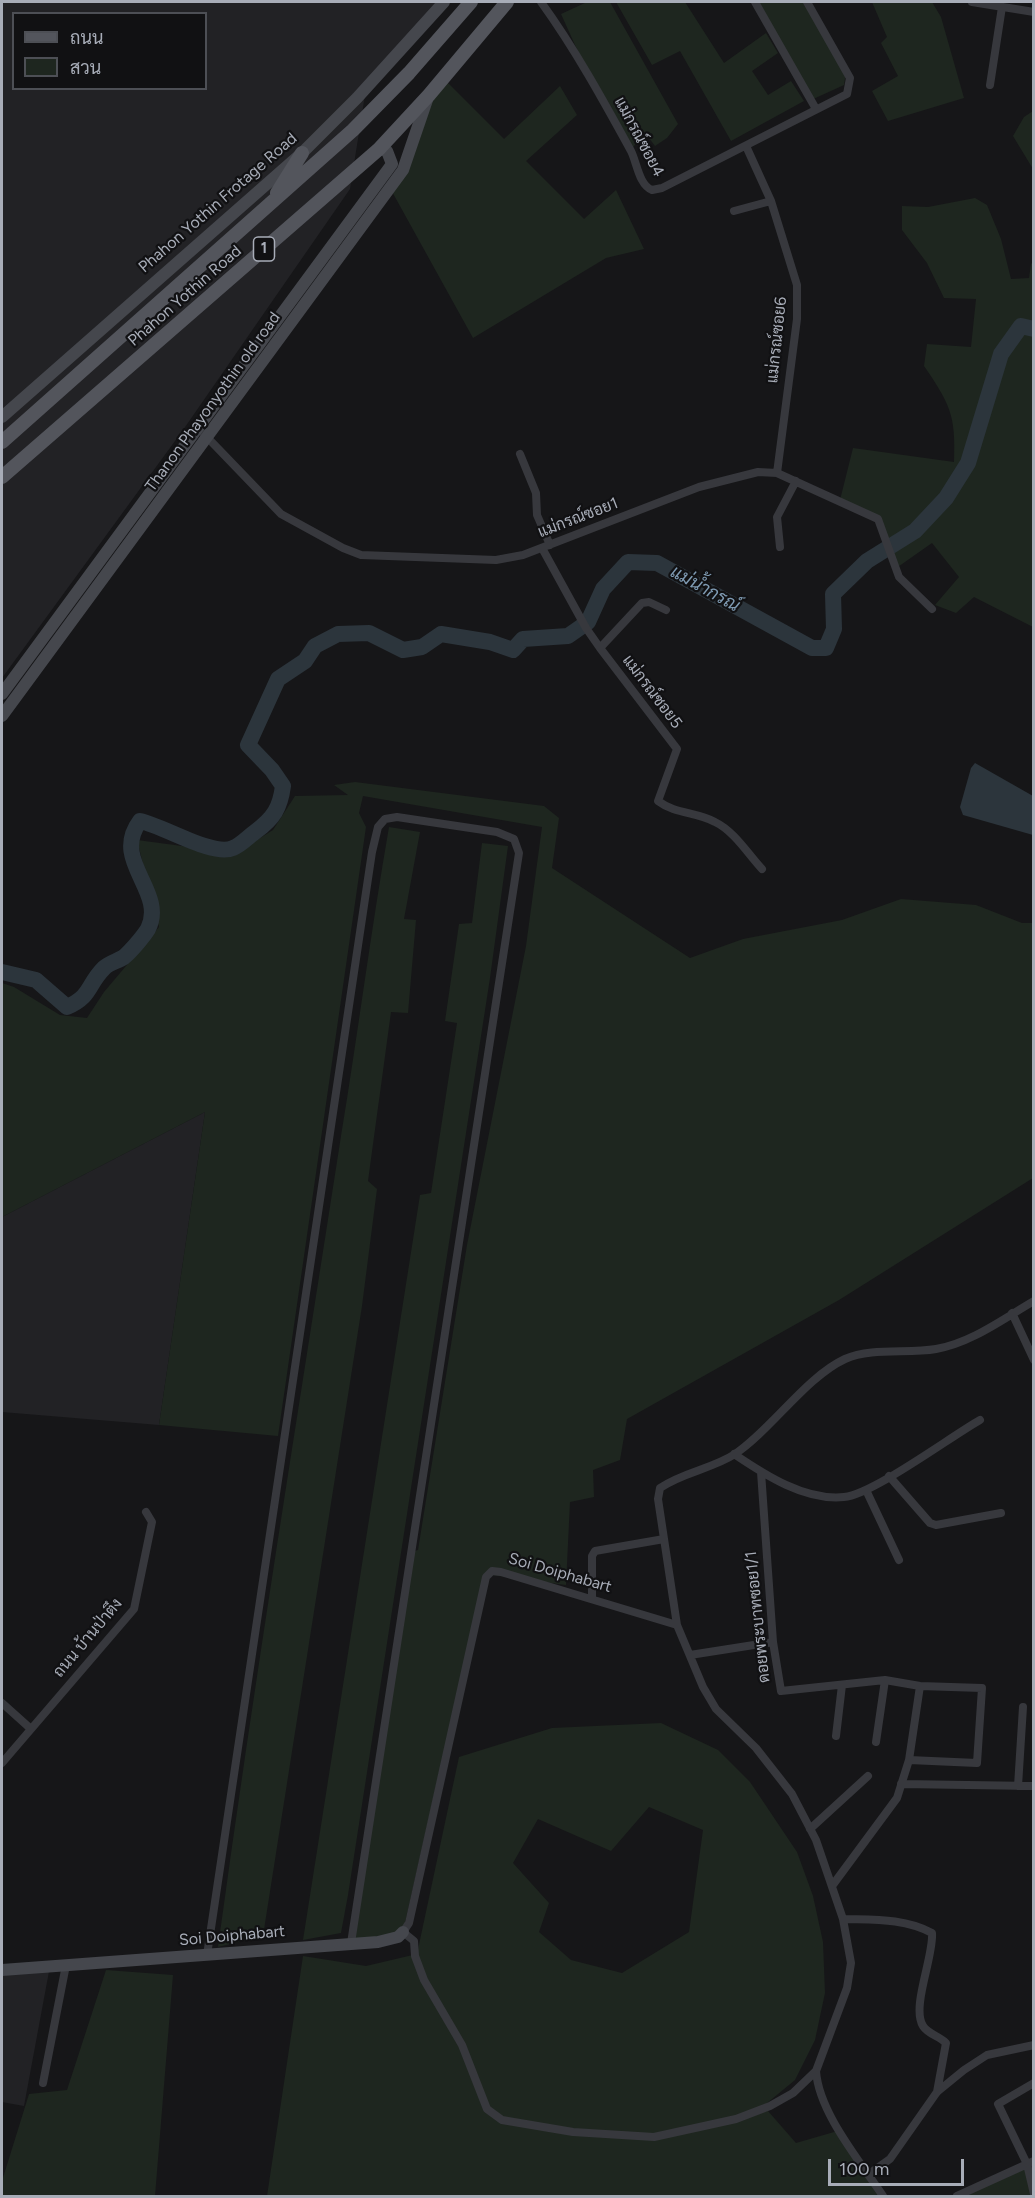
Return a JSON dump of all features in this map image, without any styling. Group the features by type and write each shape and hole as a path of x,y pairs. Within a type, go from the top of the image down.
{"main road":[{"name":"Phahon Yothin Frotage Road","path":"2,417 302,153 357,98 444,2"},
{"name":"Phahon Yothin Road","path":"2,442 353,130 409,73 471,2"},
{"name":"Phahon Yothin Road","path":"2,477 379,149 429,95 507,2"},
{"name":"Thanon Phayonyothin old road","path":"2,716 403,170 429,95"},
{"name":"Thanon Phayonyothin old road","path":"2,694 392,164 387,151 379,149"},
{"path":"268,207 302,153"},
{"name":"Soi Doiphabart","path":"2,1970 390,1940 404,1932"}],"street":[{"name":"แม่กรณ์ซอย4","path":"541,2 564,34 600,94 635,159 647,188 662,188 816,109"},
{"path":"755,2 816,109 847,94 850,78 807,2"},
{"path":"972,2 1030,12 1029,2"},
{"path":"990,85 1002,7"},
{"name":"แม่กรณ์ซอย6","path":"746,146 771,201 797,285 797,319 777,473"},
{"path":"734,211 771,201"},
{"name":"แม่กรณ์ซอย1","path":"197,429 208,437 281,514 343,548 361,555 496,560 546,546 699,487 758,472 777,473 878,519 899,577 932,609"},
{"path":"520,454 536,493 537,515 546,546 579,615 600,648 642,603 649,602 666,610"},
{"path":"780,547 777,517 796,481"},
{"name":"แม่กรณ์ซอย5","path":"600,648 677,749 658,801 666,808 715,821 729,832 762,869"},
{"path":"207,1955 372,852 378,827 385,819 397,817 497,832 514,839 519,853 351,1943"},
{"path":"884,2196 824,2104 817,2084 816,2071 847,1988 851,1963 843,1919 810,1829 792,1794 756,1748 716,1709 690,1655 677,1625 658,1499 660,1488 670,1481 734,1454 811,1384 844,1359 861,1354 919,1352 945,1347 961,1342 1034,1301"},
{"path":"1012,1313 1034,1360"},
{"path":"734,1454 761,1472 786,1484 825,1496 844,1497 866,1490 980,1420"},
{"name":"ดอยพระบาทซอย1/1","path":"761,1472 772,1642 781,1691 885,1680 920,1686 982,1688 977,1763 909,1760"},
{"path":"889,1476 930,1522 936,1525 1001,1513"},
{"path":"866,1490 899,1560"},
{"name":"ถนน บ้านป่าตึง","path":"2,1763 134,1609 152,1522 146,1512"},
{"path":"592,1599 592,1556 595,1551 664,1539"},
{"name":"Soi Doiphabart","path":"404,1932 409,1923 486,1577 492,1571 501,1572 677,1625"},
{"path":"690,1655 772,1642"},
{"path":"876,1742 885,1680"},
{"path":"837,1736 842,1685"},
{"path":"832,1886 897,1798 909,1760 920,1686"},
{"path":"2,1702 31,1729"},
{"path":"1018,1786 1023,1707"},
{"path":"810,1829 868,1776"},
{"path":"901,1784 1034,1786"},
{"path":"843,1919 895,1921 920,1926 932,1933 933,1944 923,1984 920,2020 925,2030 946,2043 937,2092"},
{"path":"404,1932 414,1941 415,1956 423,1980 462,2045 488,2109 502,2120 573,2132 654,2137 736,2119 771,2106 793,2093 816,2071"},
{"path":"43,2083 66,1965"},
{"path":"869,2174 890,2159 937,2092 987,2055 1034,2044"},
{"path":"1034,2084 998,2104 1030,2163 1034,2194"},
{"path":"957,2196 1030,2163"}],"shaded area":[{"path":"2,2 450,2 365,95 350,189 183,430 2,678"},
{"path":"975,763 1033,796 1033,835 963,815 960,807 971,768"},
{"path":"205,1112 159,1425 2,1412 2,1217"},
{"path":"50,1966 24,2106 2,2102 2,1970"}],"green space":[{"path":"587,2 610,2 678,124 667,138 655,146 649,138 638,141 630,151 590,78 561,14"},
{"path":"616,2 685,2 724,63 766,33 778,53 752,71 768,95 791,81 804,101 731,141 680,51 652,65"},
{"path":"755,2 807,2 846,72 844,85 811,100"},
{"path":"872,2 932,2 941,17 964,98 888,121 872,91 898,76 881,43 887,37"},
{"path":"443,78 504,139 560,86 577,115 526,161 584,219 616,190 644,249 606,258 473,338 390,188 429,95"},
{"path":"1033,111 1033,169 1013,136 1024,117"},
{"path":"975,198 987,205 1001,239 1011,279 1029,278 1033,262 1033,627 974,597 956,613 935,605 959,577 932,543 895,569 879,518 840,500 853,448 954,462 954,433 950,411 940,390 924,366 927,344 971,347 976,299 944,298 927,263 902,230 902,206 928,207"},
{"path":"355,782 544,806 559,818 552,868 690,958 743,939 842,920 901,899 976,905 1022,923 1033,923 1033,1178 839,1300 627,1419 620,1460 593,1470 594,1497 570,1502 566,1585 484,1574 403,1932 351,1943 411,1552 418,1550 467,1245 526,946 542,827 363,796 359,813 366,827 278,1436 159,1425 205,1112 2,1217 2,983 14,987 60,1015 87,1018 104,992 159,927 137,840 212,850 231,856 273,830 295,796 348,795 334,785"},
{"path":"389,827 420,832 404,919 416,920 408,1013 391,1012 368,1181 377,1189 362,1306 263,1936 218,1947 262,1643"},
{"path":"482,843 508,846 490,978 348,1895 341,1933 303,1940 420,1195 431,1193 457,1023 445,1021 459,924 472,923"},
{"path":"661,1723 718,1750 750,1782 797,1852 813,1896 823,1942 825,1993 815,2040 795,2080 755,2113 768,2111 796,2143 841,2130 883,2196 267,2196 303,1956 366,1966 417,1954 459,1757 552,1728","holes":["649,1807 703,1830 689,1932 622,1973 571,1960 539,1932 549,1903 513,1863 538,1819 611,1851"]},
{"path":"106,1970 173,1975 155,2196 2,2196 2,2181 29,2094 67,2090"},
{"path":"1027,2164 1033,2196 957,2196"}],"waterway":[{"name":"แม่น้ำกรณ์","path":"2,972 36,980 67,1007 81,999 104,968 124,957 133,948 148,929 152,915 151,902 134,863 131,849 133,836 140,821 201,845 224,850 239,845 267,822 278,807 283,786 272,770 248,745 278,679 305,661 315,646 338,634 369,633 403,650 422,647 441,634 490,642 513,650 523,639 568,636 588,622 603,589 628,562 657,563 812,648 826,648 834,629 833,594 867,561 915,531 946,498 968,463 1001,354 1021,326 1034,329"}]}
